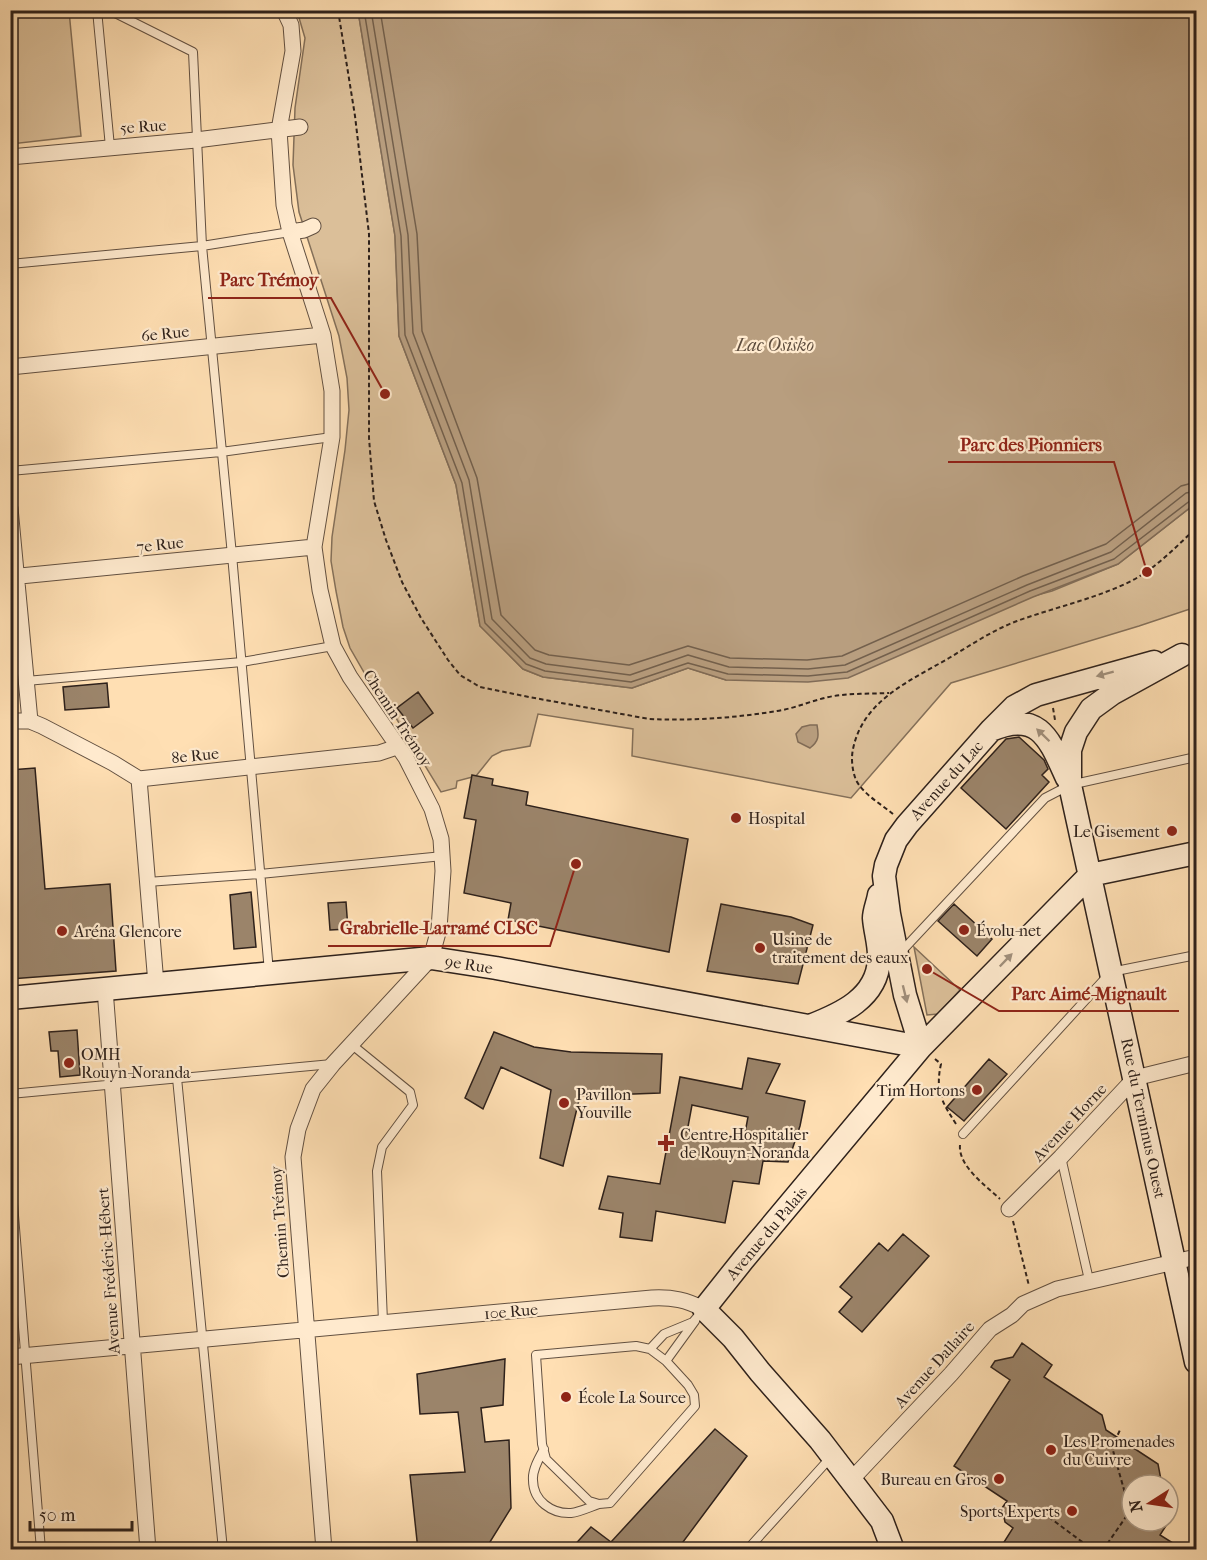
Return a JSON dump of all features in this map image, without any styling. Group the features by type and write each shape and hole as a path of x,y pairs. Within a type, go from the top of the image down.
{"street":[{"name":"Chemin Trémoy","path":"284,10 291,25 293,51 279,130 284,205 290,232 323,335 332,391 332,437 314,547 320,590 333,646 350,677 406,758 432,809 441,839 443,856 439,929 431,958 351,1044 313,1089 298,1129 293,1157 324,1550"},
{"name":"5e Rue","path":"10,157 196,140 300,127"},
{"path":"290,232 313,226"},
{"name":"6e Rue","path":"10,367 323,335"},
{"path":"10,508 14,577 30,721"},
{"name":"7e Rue","path":"14,577 314,547"},
{"path":"1070,785 1070,750 1076,732 1091,709 1097,703 1189,652"},
{"name":"Avenue du Lac","path":"921,1047 905,995 884,876 896,840 991,730 1014,707 1036,695 1189,652"},
{"path":"10,721 30,721 42,726 139,779 156,984"},
{"path":"991,730 1015,722 1042,732 1051,743 1070,785"},
{"name":"8e Rue","path":"139,779 379,753 397,747"},
{"name":"Rue du Terminus Ouest","path":"1070,785 1135,1078 1186,1259 1196,1359"},
{"path":"1090,875 1197,853"},
{"name":"Avenue du Palais","path":"704,1309 921,1047 1090,875"},
{"path":"809,1026 838,1015 853,1005 861,999 873,983 879,960 874,916 884,876"},
{"name":"9e Rue","path":"10,998 431,958 921,1047"},
{"name":"Avenue Frédéric-Hébert","path":"105,989 148,1550"},
{"path":"1135,1078 1197,1063"},
{"name":"Avenue Horne","path":"1009,1209 1135,1078"},
{"name":"Avenue Dallaire","path":"851,1480 990,1329 1012,1315 1023,1304 1057,1289 1089,1280 1186,1259"},
{"name":"10e Rue","path":"18,1357 674,1297 704,1309 733,1338 832,1456 882,1521 893,1550"}],"lane":[{"path":"97,10 110,147"},
{"path":"109,10 193,52 201,246 242,662 269,974"},
{"path":"10,264 201,246 290,232"},
{"path":"10,471 221,452 332,437"},
{"path":"26,681 242,662 333,646"},
{"path":"898,956 1045,798 1070,785 1197,757"},
{"path":"147,882 260,874 443,856"},
{"path":"963,1134 1111,972 1197,955"},
{"path":"351,1044 410,1092 413,1100 413,1105 382,1147 377,1171 383,1322"},
{"path":"10,1094 333,1064"},
{"path":"177,1078 223,1550"},
{"path":"1061,1157 1089,1280"},
{"path":"10,1166 18,1357 41,1550"},
{"path":"650,1349 664,1334 693,1322 704,1309"},
{"path":"666,1361 704,1309"},
{"path":"544,1449 536,1464 532,1481 538,1498 553,1511 573,1513 599,1504 610,1503 695,1406 694,1395 666,1361 650,1349 636,1346 536,1355 546,1459 588,1501 599,1504"},
{"path":"747,1550 832,1456"}],"path":[{"path":"338,10 359,146 369,234 369,438 374,501 402,582 421,618 454,668 460,675 480,687 529,698 668,720 744,716 801,706 837,695 890,693"},
{"path":"907,825 865,792 856,780 851,758 856,735 871,710 890,693 994,631 1016,621 1094,597 1128,583 1152,568 1197,528"},
{"path":"1050,691 1056,726 1076,732"},
{"path":"921,1047 941,1064 937,1082 945,1106 963,1134"},
{"path":"1103,1550 1130,1511 1112,1447 1120,1430"},
{"path":"992,1516 1038,1509 1093,1550"}],"shaded area":[{"path":"10,11 69,11 81,136 11,144"},
{"path":"297,11 358,11 395,236 399,336 456,485 480,626 523,669 543,677 632,688 688,668 726,680 1052,591 1118,564 1196,503 1196,607 951,683 851,798 632,756 633,729 538,714 530,746 502,751 492,756 476,776 457,781 456,788 441,792 350,648 336,591 331,561 332,537 349,410 347,378 339,336 299,212 293,165 295,108 305,38"},
{"path":"914,947 960,990 938,1014 927,1015"}],"water":[{"name":"Lac Osisko","path":"358,11 1196,11 1196,503 1118,564 1033,597 848,678 808,682 726,680 688,668 632,688 543,677 523,669 480,626 456,485 399,336 395,236"},
{"path":"817,725 818,735 817,741 810,748 798,742 796,734 802,727"}],"building":[{"path":"107,683 109,707 65,710 63,687"},
{"path":"418,692 433,713 413,728 397,708"},
{"path":"1019,737 1044,760 1048,769 1042,775 1049,782 1006,829 961,788 1006,739"},
{"name":"Aréna Glencore","path":"35,768 45,889 110,884 116,971 10,979 10,770"},
{"path":"472,775 493,779 492,785 528,792 526,805 688,839 669,952 508,920 511,903 464,893 476,820 464,818"},
{"path":"251,892 256,947 234,949 230,895"},
{"path":"346,902 348,929 330,930 328,903"},
{"name":"Usine de traitement des eaux","path":"721,904 791,917 813,925 798,984 707,971"},
{"name":"Évolu-net","path":"954,904 992,939 977,956 938,921"},
{"name":"OMH Rouyn-Noranda","path":"77,1030 80,1075 60,1077 58,1051 51,1051 49,1032"},
{"name":"Pavillon Youville","path":"494,1032 534,1047 571,1052 662,1054 660,1093 580,1096 563,1166 540,1158 551,1090 501,1067 483,1109 465,1098"},
{"path":"748,1058 780,1064 766,1093 805,1101 800,1126 788,1162 763,1161 759,1184 733,1181 725,1223 656,1211 652,1241 620,1237 623,1213 599,1209 608,1176 660,1184 680,1077 742,1089","holes":["692,1105 748,1117 744,1138 687,1132"]},
{"name":"Tim Hortons","path":"989,1059 1007,1074 964,1121 947,1107"},
{"path":"903,1234 929,1256 862,1332 839,1312 852,1297 840,1287 879,1243 888,1251"},
{"name":"Les Promenades du Cuivre","path":"1022,1343 1052,1365 1044,1377 1102,1415 1106,1430 1158,1464 1160,1473 1120,1473 1120,1533 1161,1533 1160,1535 1184,1550 999,1550 1013,1528 1005,1522 1002,1508 1007,1501 954,1466 1010,1380 991,1367 995,1361 1013,1357"},
{"path":"505,1359 503,1405 481,1408 485,1442 509,1440 511,1508 485,1550 418,1550 410,1475 465,1472 458,1412 420,1414 417,1374"},
{"path":"715,1429 747,1456 677,1550 570,1550 591,1527 611,1542"}],"place":[{"name":"Parc Trémoy","path":"385,394"},
{"name":"Parc des Pionniers","path":"1147,572"},
{"name":"Hospital","path":"736,818"},
{"name":"Le Gisement","path":"1172,831"},
{"name":"Grabrielle-Larramé CLSC","path":"576,864"},
{"name":"Évolu-net","path":"964,930"},
{"name":"Aréna Glencore","path":"62,931"},
{"name":"Usine de traitement des eaux","path":"760,948"},
{"name":"Parc Aimé-Mignault","path":"927,969"},
{"name":"OMH Rouyn-Noranda","path":"69,1063"},
{"name":"Tim Hortons","path":"977,1090"},
{"name":"Pavillon Youville","path":"564,1103"},
{"name":"Centre Hospitalier de Rouyn-Noranda","path":"666,1143"},
{"name":"École La Source","path":"566,1397"},
{"name":"Les Promenades du Cuivre","path":"1051,1450"},
{"name":"Bureau en Gros","path":"999,1479"},
{"name":"Sports Experts","path":"1072,1511"}]}
